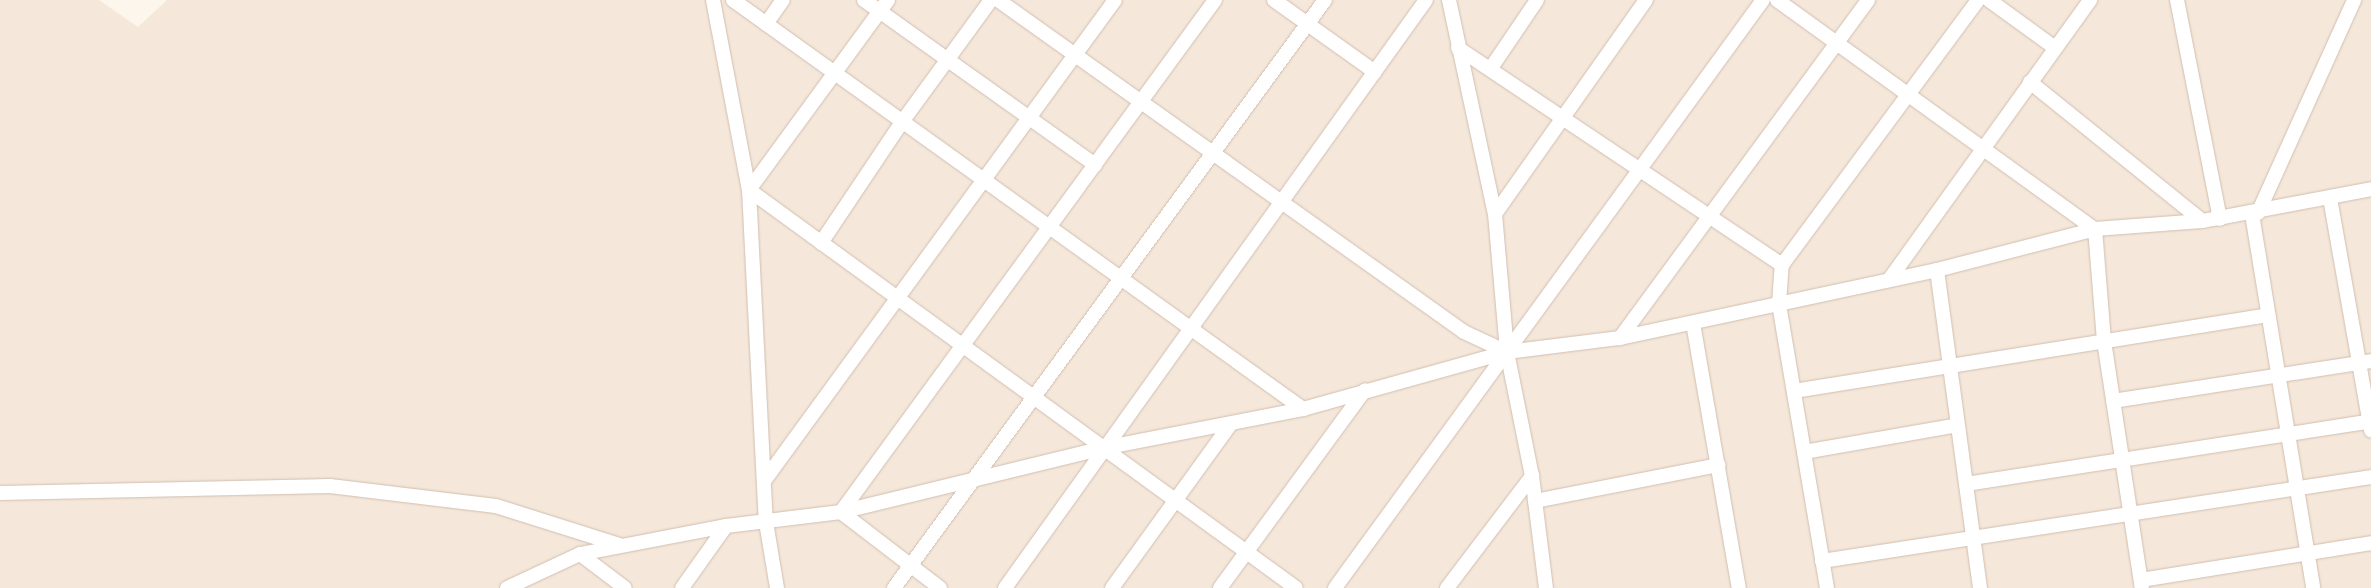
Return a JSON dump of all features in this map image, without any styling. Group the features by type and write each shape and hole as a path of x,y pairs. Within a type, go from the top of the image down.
{"street":[{"path":"713,0 749,190 766,522 777,588"},
{"path":"733,0 1191,331 1303,409"},
{"path":"766,24 783,0"},
{"path":"864,0 884,5 948,60 1095,165"},
{"path":"821,243 902,122 991,0"},
{"path":"998,0 1464,332 1507,352"},
{"path":"764,481 1115,0"},
{"path":"841,512 1216,0"},
{"path":"1274,0 1375,72"},
{"path":"894,588 1325,0"},
{"path":"1005,588 1103,448 1191,331 1426,0"},
{"path":"1449,0 1495,214 1507,352 1532,476 1546,588"},
{"path":"1491,68 1537,0"},
{"path":"1495,214 1561,117 1646,0"},
{"path":"1335,588 1763,0"},
{"path":"1777,0 2095,229 2104,341 2141,584 2371,543"},
{"path":"1620,338 1868,0"},
{"path":"1827,588 1779,304 1782,264 1978,0"},
{"path":"1989,0 2055,48"},
{"path":"1889,280 1982,147 2090,0"},
{"path":"2177,0 2220,219"},
{"path":"2313,588 2268,315 2255,214 2354,0"},
{"path":"749,190 884,5"},
{"path":"1458,48 1491,68 1561,117 1782,264"},
{"path":"2030,82 2202,222"},
{"path":"507,588 580,554 726,526 841,512 1103,448 1230,425 1303,409 1365,390 1507,352 1620,338 1693,323 1937,270 2095,229 2202,222 2255,214 2371,189"},
{"path":"749,190 1296,588"},
{"path":"1966,484 2288,434 2371,424 2366,361 2330,198"},
{"path":"1937,270 1980,588"},
{"path":"1794,391 2268,315"},
{"path":"1693,323 1739,588"},
{"path":"2113,401 2366,361"},
{"path":"1220,588 1245,551 1365,390"},
{"path":"1112,588 1230,425"},
{"path":"1804,452 1958,426"},
{"path":"1535,501 1718,465"},
{"path":"1447,588 1532,476"},
{"path":"1822,561 2371,477"},
{"path":"0,493 330,486 496,506 620,545"},
{"path":"841,512 940,588"},
{"path":"682,588 726,526"},
{"path":"580,554 625,588"}],"shaded area":[{"path":"0,0 99,0 138,27 167,0 2371,0 2371,588 0,588"}]}
